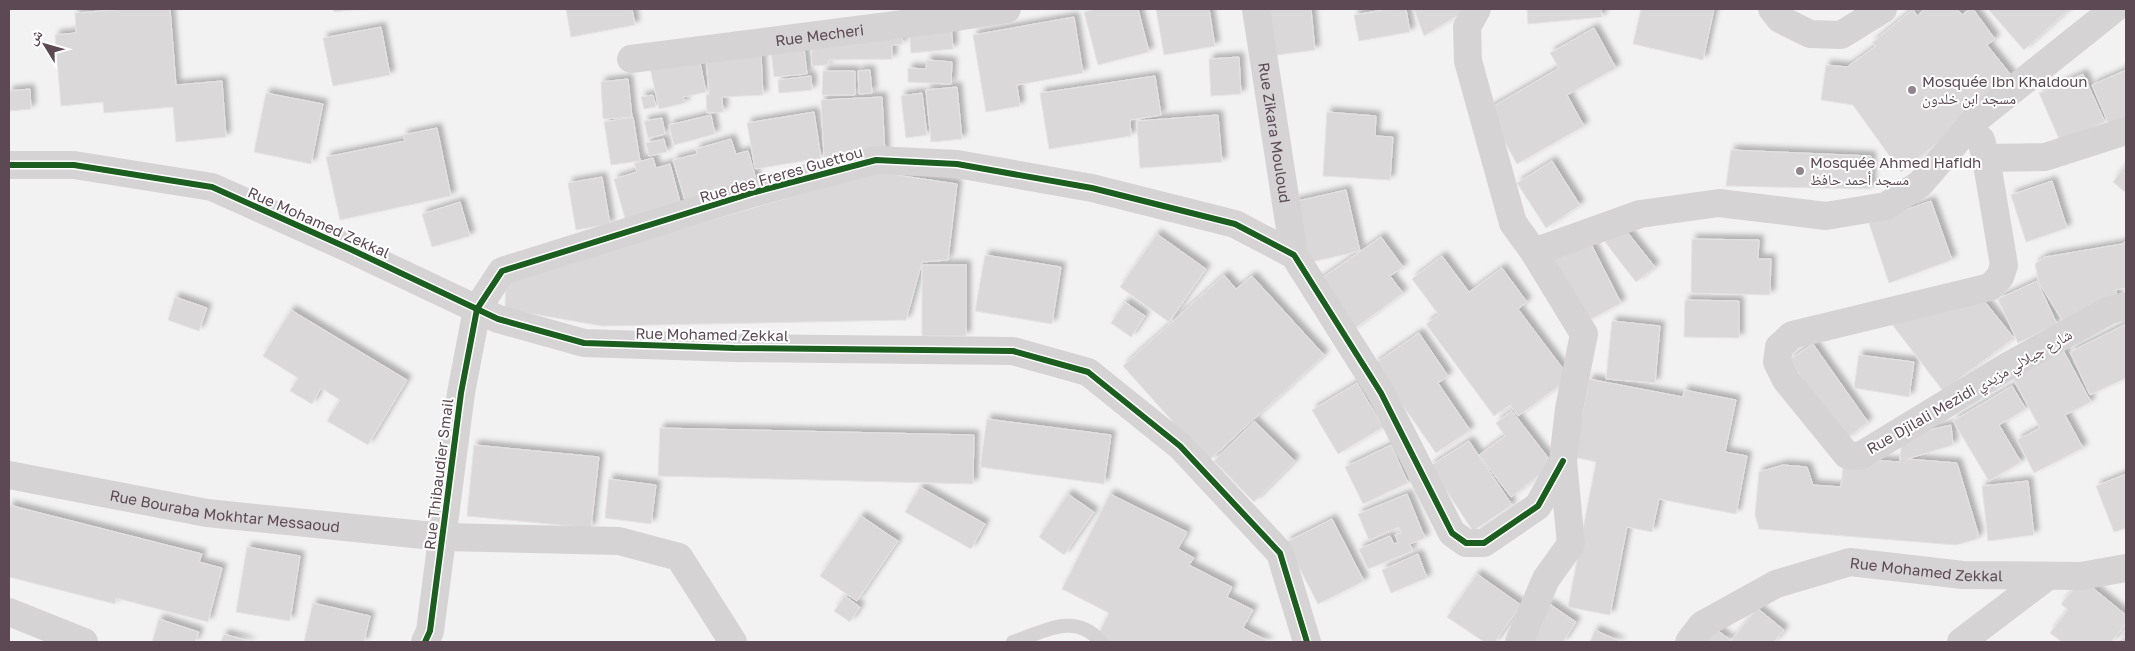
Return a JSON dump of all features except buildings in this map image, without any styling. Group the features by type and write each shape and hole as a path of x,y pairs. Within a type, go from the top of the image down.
{"street":[{"name":"Rue Mecheri","path":"631,59 1008,9"},
{"name":"Rue Zikara Mouloud","path":"1256,9 1294,256"},
{"path":"1477,9 1467,27 1468,61 1513,223 1534,252 1584,334 1569,409 1563,461 1571,544 1546,579 1519,642"},
{"path":"1772,9 1780,19 1810,34 1841,35 1883,9"},
{"path":"1534,252 1640,214 1719,203 1826,216 1886,206 1920,184 1974,120 2114,9"},
{"name":"Rue Djilali Mezidi شارع جيلالي مزيدي","path":"1974,120 1986,158 2004,266 2000,277 1990,287 1792,335 1779,346 1777,362 1786,380 1847,455 1860,456 2008,366 2110,310 2126,306"},
{"path":"1986,158 2045,157 2126,131"},
{"name":"Rue des Freres Guettou","path":"477,309 502,270 754,192 876,160 956,164 1092,188 1236,224 1294,256 1382,393 1452,533 1466,543 1484,543 1538,506 1563,461"},
{"name":"Rue Mohamed Zekkal","path":"9,165 74,165 212,187 350,249 498,320 584,343 734,348 1013,351 1088,372 1180,446 1280,553 1307,642"},
{"name":"Rue Thibaudier Smail","path":"425,642 430,631 461,393 477,309"},
{"name":"Rue Bouraba Mokhtar Messaoud","path":"9,475 208,513 443,537 619,541 679,557 733,642"},
{"name":"Rue Mohamed Zekkal","path":"1689,642 1702,626 1776,584 1850,562 1963,575 2081,576 2126,568"},
{"path":"1962,642 2048,576"},
{"path":"9,612 84,642"}],"lane":[{"path":"1013,642 1063,625 1083,627 1101,642"}],"cycle path":[{"path":"425,642 430,631 461,393 477,309 502,271 755,192 876,160 957,164 1092,188 1235,224 1294,255 1381,393 1452,533 1466,543 1484,543 1538,506 1563,461"},
{"path":"9,165 74,165 212,187 350,249 498,319 584,343 734,348 1013,351 1088,372 1180,446 1280,553 1307,642"}],"place":[{"name":"Mosquée Ibn Khaldoun مسجد ابن خلدون","path":"1912,90"},
{"name":"Mosquée Ahmed Hafidh مسجد أحمد حافظ","path":"1800,171"}]}
